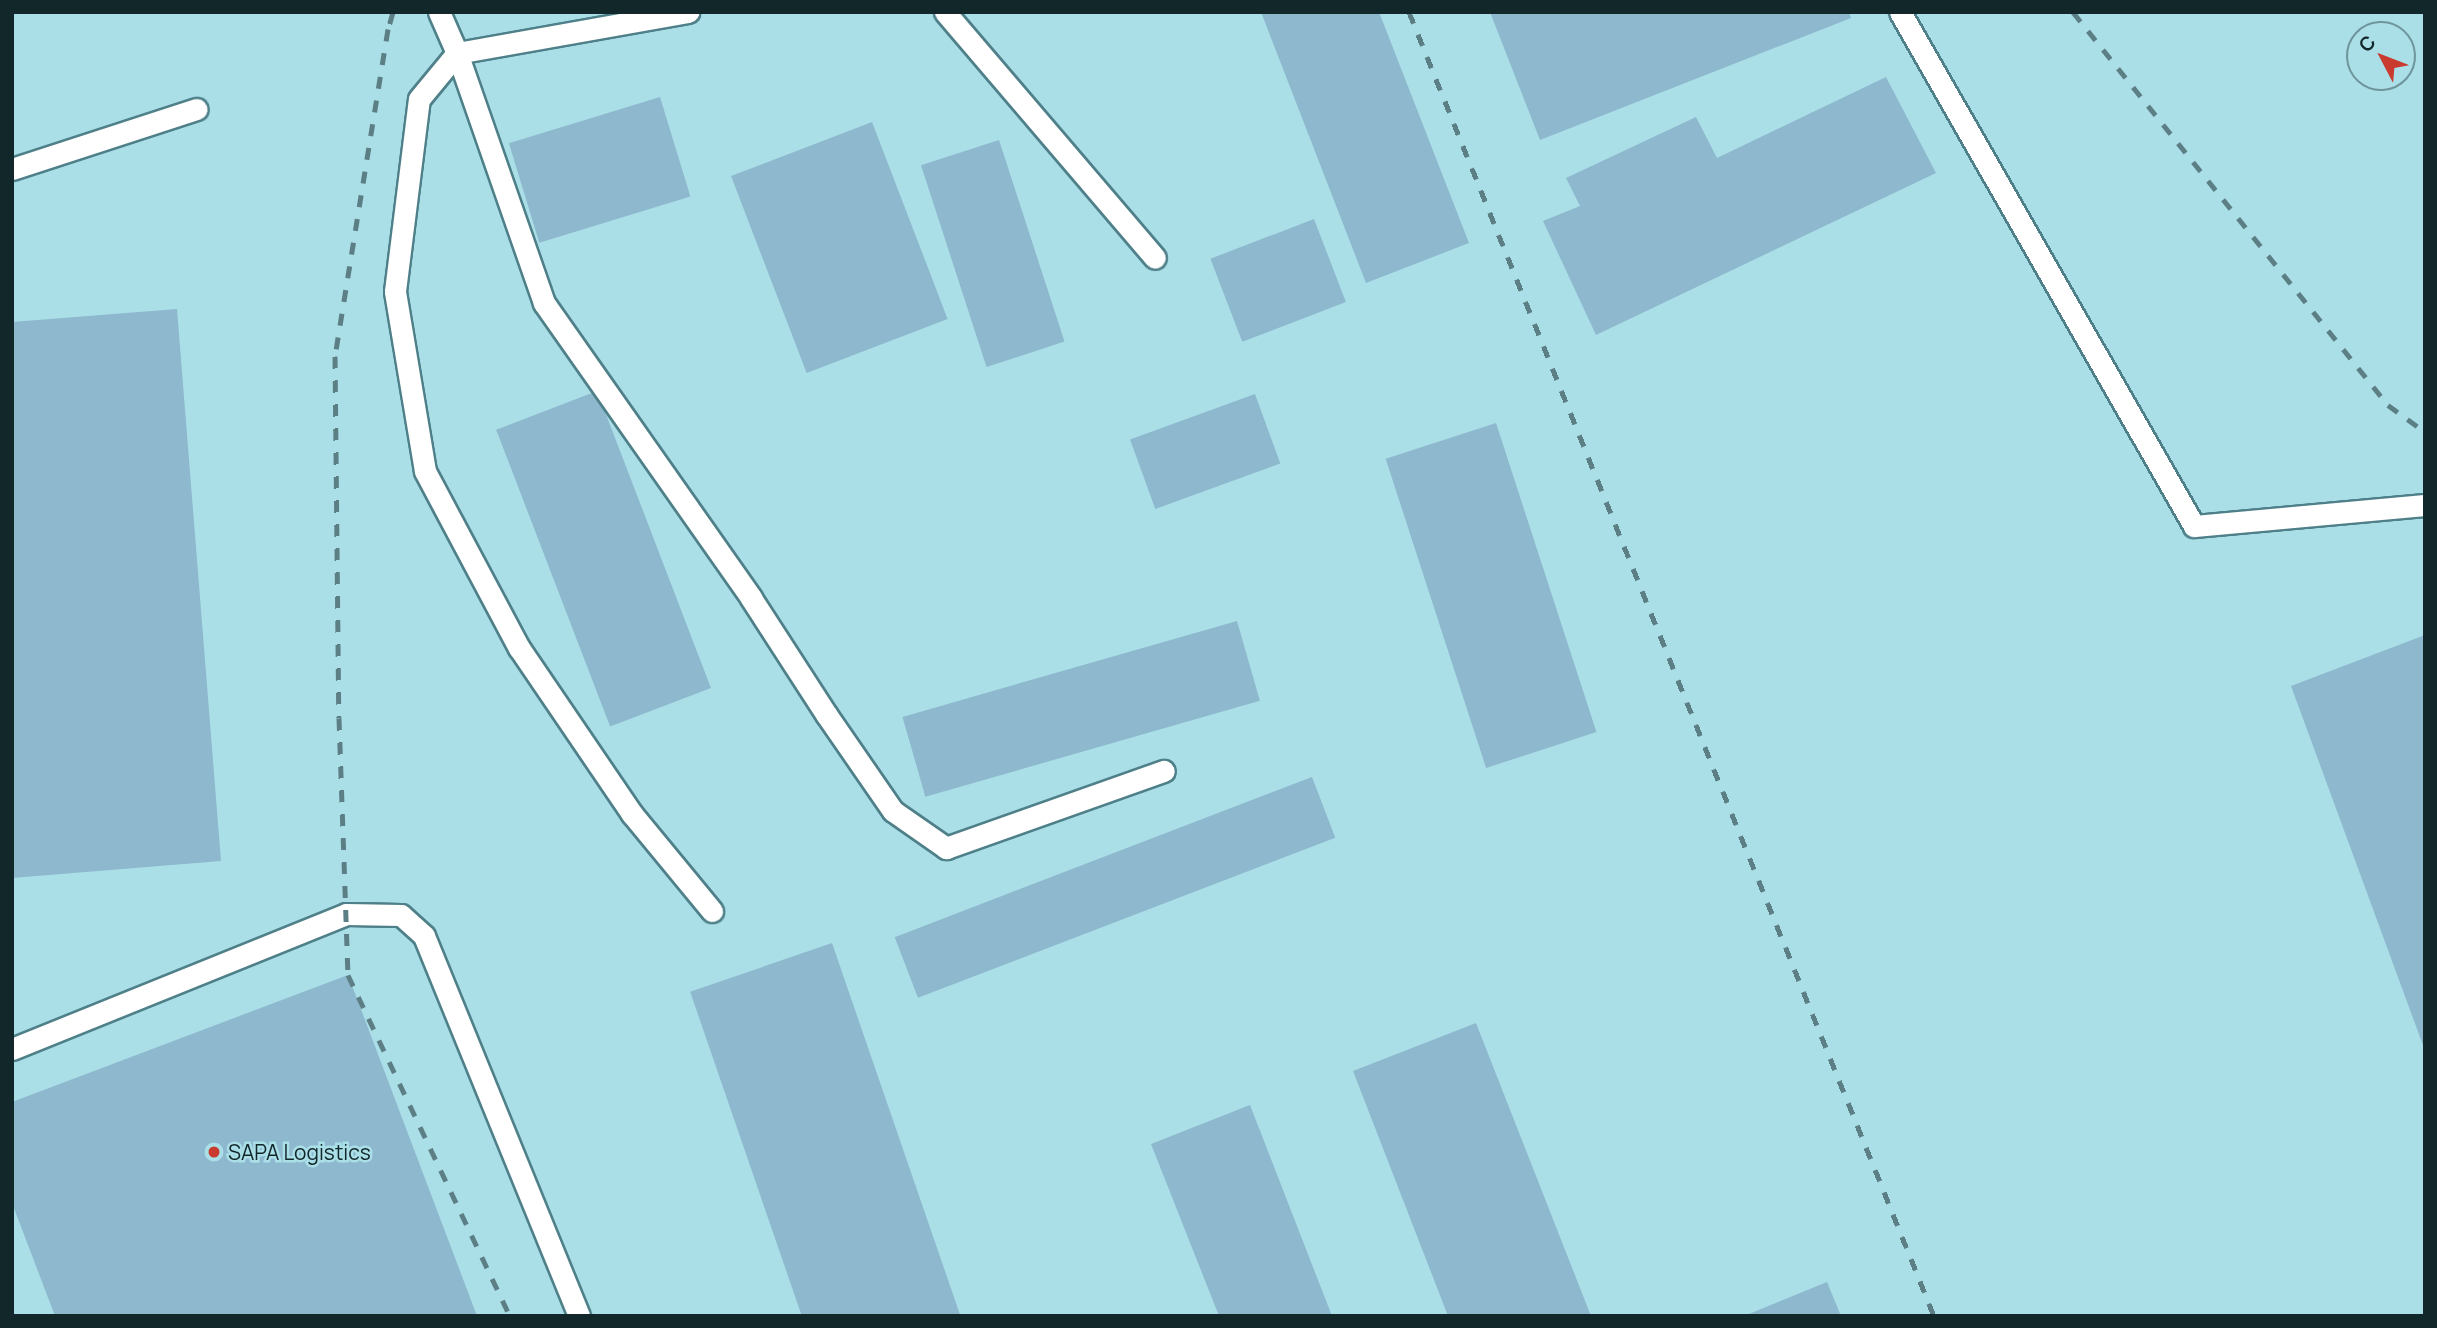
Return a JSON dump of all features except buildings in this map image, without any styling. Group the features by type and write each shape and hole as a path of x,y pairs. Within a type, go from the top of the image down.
{"lane":[{"path":"439,12 457,53 544,303 751,598 825,714 893,811 946,848 1164,771"},
{"path":"688,12 457,53 419,99 394,291 425,471 519,648 632,814 712,911"},
{"path":"945,12 1155,258"},
{"path":"1900,12 2194,526 2425,505"},
{"path":"12,169 197,109"},
{"path":"12,1049 346,914 401,915 424,936 579,1316"}],"railway":[{"path":"393,12 388,29 335,356 339,718 348,975 510,1316"},
{"path":"1409,12 1934,1316"},
{"path":"2073,12 2388,405 2425,432"}],"place":[{"name":"SAPA Logistics","path":"214,1152"}]}
